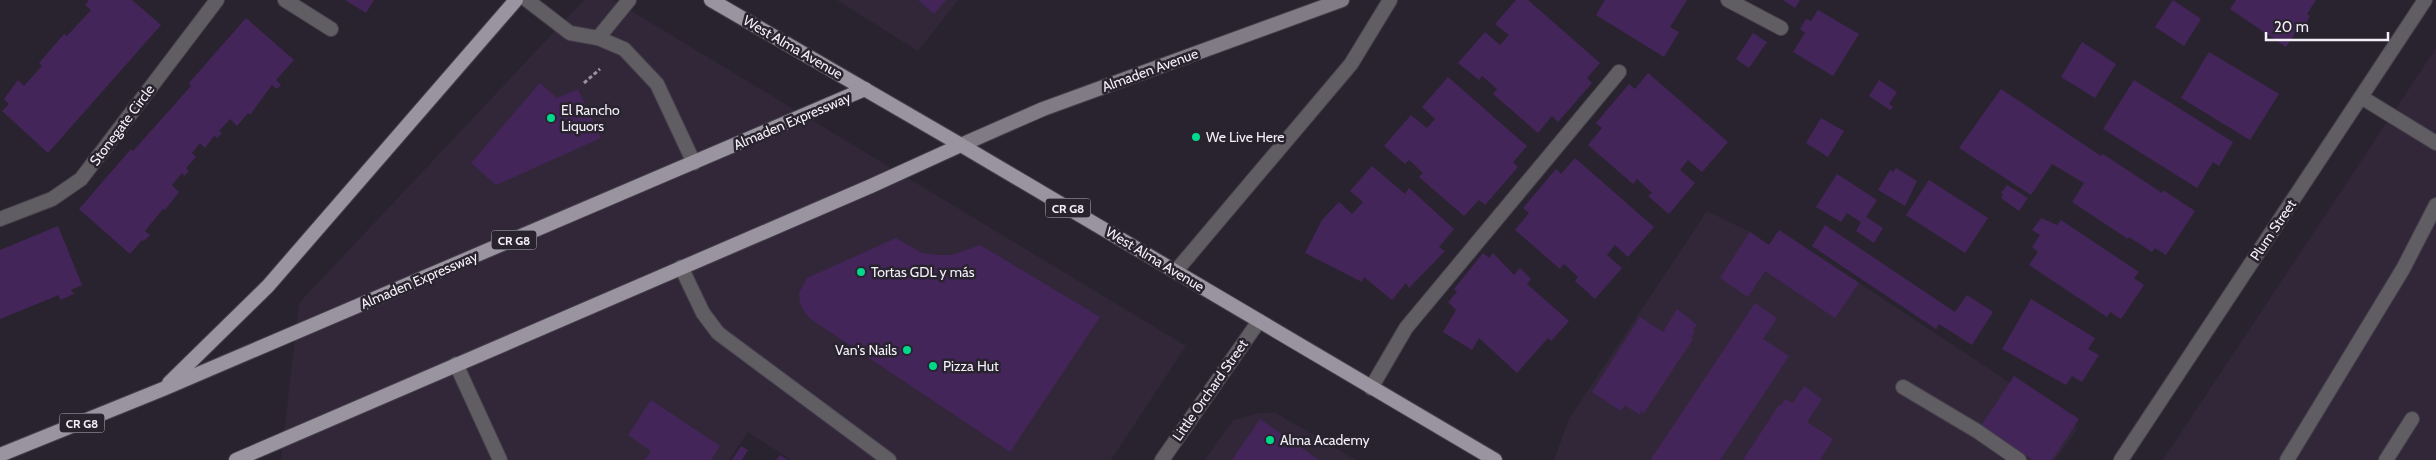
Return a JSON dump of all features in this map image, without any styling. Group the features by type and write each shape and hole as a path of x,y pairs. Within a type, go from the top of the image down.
{"main road":[{"path":"164,389 268,286 516,0"},
{"name":"West Alma Avenue","path":"711,0 961,144 1495,460"},
{"name":"Almaden Avenue","path":"961,144 1043,109 1342,0"},
{"name":"Almaden Expressway","path":"0,456 164,389 865,89"},
{"path":"236,460 871,186 961,144"}],"street":[{"name":"Stonegate Circle","path":"0,219 52,199 81,179 217,0"},
{"path":"285,0 331,29"},
{"path":"528,0 570,33 598,38 624,49 657,84 694,163"},
{"path":"598,38 629,0"},
{"path":"1176,271 1352,64 1390,0"},
{"path":"1728,0 1781,28"},
{"name":"Plum Street","path":"2121,460 2426,0"},
{"path":"1371,388 1406,328 1619,72"},
{"path":"2361,97 2436,142"},
{"path":"2287,460 2402,269 2436,205"},
{"path":"681,267 703,313 718,333 889,460"},
{"name":"Little Orchard Street","path":"1162,460 1259,321"},
{"path":"456,364 500,460"},
{"path":"1903,387 1977,431 2019,460"},
{"path":"2386,460 2412,419"}],"shaded area":[{"path":"584,0 613,0 1186,346 1111,460 791,460 748,432 729,460 281,460 299,303"},
{"path":"837,0 958,0 918,51"},
{"path":"2436,48 2436,460 2163,460"},
{"path":"1707,211 1750,232 1769,245 1779,230 2078,428 2055,460 1554,460 1569,419"},
{"name":"Alma Academy","path":"1260,413 1276,413 1356,460 1205,460 1233,420"}],"building":[{"path":"89,0 132,0 161,25 48,153 2,111 9,104 4,99 18,80 24,86 42,66 39,63 64,34 67,36 91,10 85,5"},
{"path":"345,0 374,0 366,13"},
{"path":"918,0 946,0 934,14"},
{"path":"1516,0 1528,0 1600,63 1587,78 1592,83 1558,122 1552,116 1538,133 1493,94 1497,89 1482,76 1479,80 1458,63 1485,32 1500,45 1509,35 1495,24"},
{"path":"1605,0 1687,0 1670,27 1679,32 1664,57 1596,15"},
{"path":"1783,0 1800,0 1795,8"},
{"path":"2173,0 2201,19 2184,46 2155,27"},
{"path":"2236,0 2316,0 2307,14 2310,16 2305,25 2302,23 2286,47 2230,9"},
{"path":"1818,10 1859,34 1833,76 1793,52 1805,33 1800,29 1806,19 1811,21"},
{"path":"246,18 294,60 276,80 281,85 277,89 272,85 250,115 248,113 237,126 230,119 219,131 222,133 217,138 214,136 205,148 200,143 192,153 196,157 186,168 189,171 184,176 182,173 172,185 179,192 145,231 150,235 144,241 142,240 130,254 79,209 131,149 133,151 191,86 189,83"},
{"path":"1753,33 1767,42 1749,68 1736,59"},
{"path":"2082,42 2116,64 2095,98 2061,77"},
{"path":"2209,52 2279,94 2250,140 2181,98"},
{"path":"1648,73 1728,142 1702,172 1688,160 1680,170 1695,183 1669,214 1648,196 1652,193 1637,179 1633,184 1588,145 1602,128 1596,123 1629,84 1635,89"},
{"path":"1448,77 1527,146 1513,162 1518,167 1485,205 1479,200 1464,216 1419,177 1423,173 1409,160 1405,164 1384,146 1411,115 1427,128 1435,119 1422,107"},
{"path":"1879,80 1897,92 1889,104 1893,107 1890,110 1869,96"},
{"path":"2134,80 2233,142 2219,166 2213,162 2197,188 2103,129"},
{"name":"El Rancho Liquors","path":"540,83 557,98 578,89 601,138 496,185 471,163"},
{"path":"2001,89 2101,156 2103,154 2162,193 2163,190 2195,211 2166,255 2155,248 2152,252 2129,237 2128,239 2072,202 2084,183 2052,164 2031,195 1959,148"},
{"path":"1821,118 1844,131 1828,157 1806,143"},
{"path":"1575,158 1654,227 1628,257 1615,245 1607,255 1622,268 1595,299 1575,281 1578,277 1564,264 1560,269 1515,230 1529,213 1523,208 1556,169 1561,174"},
{"path":"1372,166 1405,194 1409,188 1454,229 1439,247 1445,251 1409,288 1406,283 1392,300 1364,277 1362,282 1305,253 1322,220 1339,202 1352,214 1363,202 1350,191"},
{"path":"1896,168 1917,181 1905,206 1878,190 1890,170 1893,172"},
{"path":"1837,174 1877,200 1866,217 1883,228 1874,243 1856,231 1861,222 1847,213 1841,222 1816,207"},
{"path":"1929,180 1988,218 1965,253 1906,215"},
{"path":"2007,185 2028,198 2019,211 2001,198 2003,195 2001,193"},
{"path":"2041,218 2057,225 2061,220 2139,272 2134,278 2144,285 2121,319 2110,312 2107,317 2029,265 2038,252 2032,247 2040,235 2032,230"},
{"path":"1825,225 1955,312 1967,295 1993,312 1972,345 1939,324 1936,329 1812,246"},
{"path":"58,226 82,285 71,290 74,294 60,300 59,295 0,319 0,250"},
{"path":"1779,230 1859,283 1835,318 1765,271 1748,297 1720,278 1750,232 1769,245"},
{"path":"896,238 922,253 937,255 952,255 980,245 1100,317 1010,452 809,318 804,311 800,303 799,293 807,278"},
{"path":"1483,253 1489,258 1493,253 1514,275 1520,268 1531,279 1527,284 1569,321 1551,341 1548,338 1517,373 1479,338 1472,350 1443,332 1456,310 1448,302 1457,292 1454,289"},
{"path":"2031,299 2095,338 2088,349 2099,355 2082,382 2072,376 2066,385 2002,349"},
{"path":"1755,303 1777,318 1763,339 1789,356 1720,460 1651,459"},
{"path":"1677,309 1697,325 1693,330 1695,331 1691,338 1693,339 1644,413 1641,411 1640,415 1625,405 1621,411 1592,392 1640,317 1663,332"},
{"path":"2014,376 2079,419 2052,460 2033,460 1981,426"},
{"path":"1804,386 1822,399 1807,422 1833,439 1820,460 1743,460 1779,405 1781,406 1785,399 1793,403"},
{"path":"651,400 720,446 711,460 645,460 651,451 628,435"},
{"path":"1260,419 1319,460 1232,460"},
{"path":"741,446 748,450 742,460 732,460"},
{"path":"780,455 788,460 776,460"}],"place":[{"name":"El Rancho Liquors","path":"551,118"},
{"name":"We Live Here","path":"1196,137"},
{"name":"Tortas GDL y más","path":"861,272"},
{"name":"Van's Nails","path":"907,350"},
{"name":"Pizza Hut","path":"933,366"},
{"name":"Alma Academy","path":"1270,440"}]}
